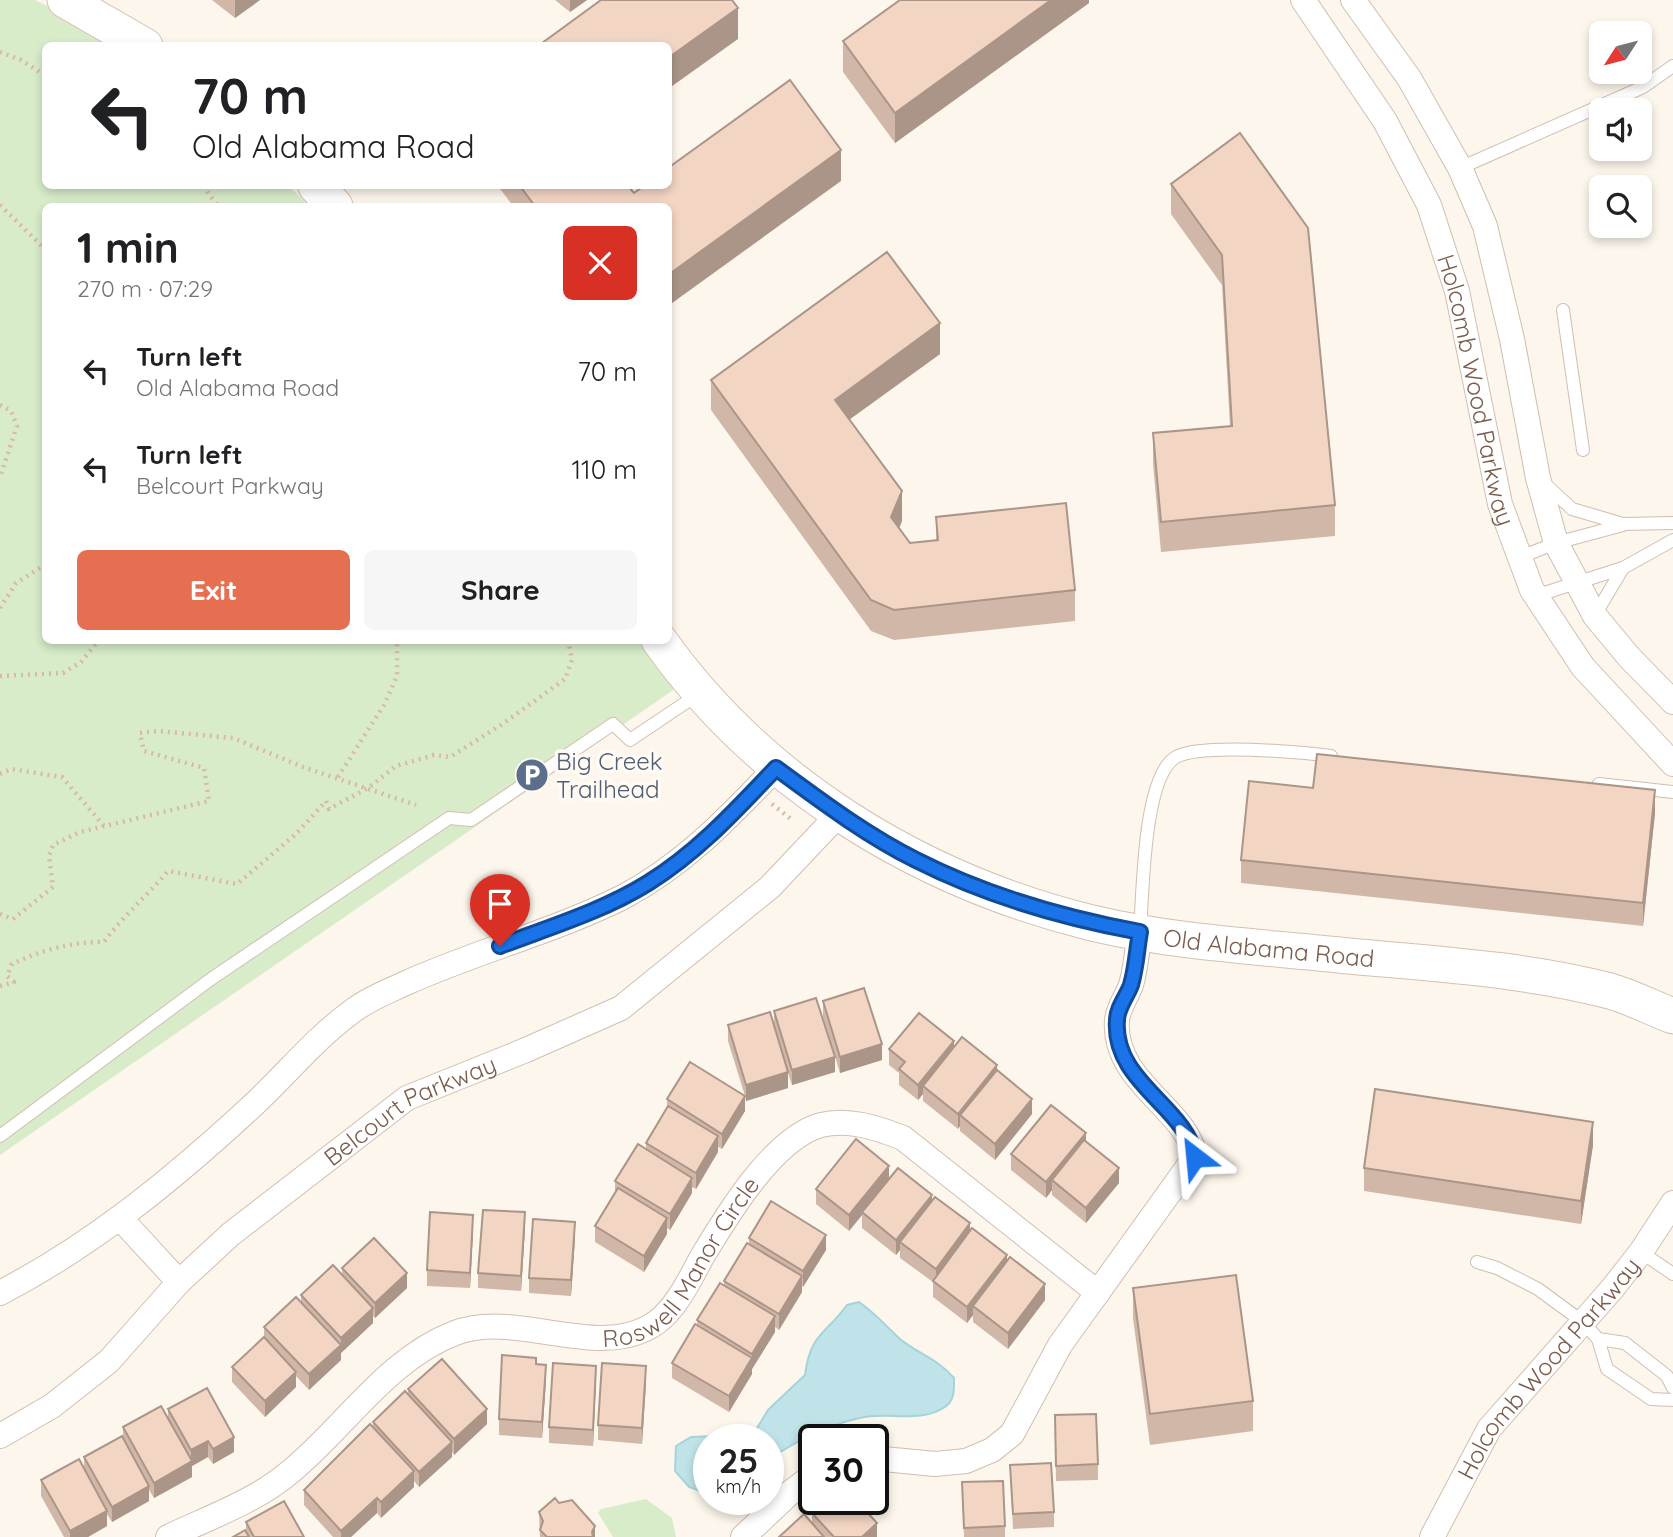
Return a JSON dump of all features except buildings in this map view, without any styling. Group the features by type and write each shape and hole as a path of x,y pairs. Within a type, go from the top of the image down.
{"main road":[{"path":"65,0 138,42"},
{"path":"319,189 332,203"},
{"name":"Old Alabama Road","path":"662,644 701,693 776,768 839,814 914,859 961,880 1092,923 1140,932 1535,974 1662,1003"}],"street":[{"name":"Holcomb Wood Parkway","path":"1303,0 1385,121 1429,205 1457,291 1500,504 1518,558 1535,596 1583,667 1673,764"},
{"name":"Holcomb Wood Parkway","path":"1353,0 1409,78 1460,168 1485,226 1512,339 1538,478 1556,543 1595,616 1629,657 1673,702"},
{"path":"0,1293 70,1254 121,1219 253,1105 289,1067 356,1008 429,973 571,919 648,883 713,833 776,768"},
{"name":"Belcourt Parkway","path":"0,1436 52,1406 109,1361 179,1282 231,1234 407,1098 526,1050 621,1007 770,887 839,814"},
{"path":"889,1459 945,1463 966,1461 992,1450 1012,1434 1060,1345 1195,1157 1194,1147 1171,1115 1131,1072 1120,1046 1116,1018 1131,984 1140,932"},
{"name":"Roswell Manor Circle","path":"168,1537 289,1474 407,1359 443,1337 464,1329 489,1326 620,1339 642,1332 659,1320 681,1293 733,1206 769,1162 822,1125 872,1125 903,1138 1098,1293"},
{"name":"Holcomb Wood Parkway","path":"1432,1537 1489,1429 1590,1330 1673,1203"},
{"path":"121,1219 179,1282"},
{"path":"743,1537 798,1489"}],"lane":[{"path":"1460,168 1643,87 1673,66"},
{"path":"1563,310 1583,450"},
{"path":"1538,478 1572,509 1623,524"},
{"path":"1518,558 1556,543 1623,524 1673,523"},
{"path":"1535,596 1575,580 1623,568 1673,540"},
{"path":"1595,616 1623,568"},
{"path":"0,1136 211,979 449,818 471,820 613,724 630,740 701,693"},
{"path":"1140,932 1154,788 1165,766 1177,757 1208,750 1342,757"},
{"path":"1581,782 1673,792"},
{"path":"1642,1252 1673,1274"},
{"path":"1477,1262 1497,1268 1538,1289 1590,1330 1625,1343 1667,1376 1673,1388"},
{"path":"1590,1330 1607,1369 1651,1399 1673,1400"}],"path":[{"path":"0,52 21,60 42,73"},
{"path":"0,205 42,246"},
{"path":"0,405 11,411 17,426 0,477"},
{"path":"0,607 16,583 42,567"},
{"path":"0,676 63,673 81,662 96,644"},
{"path":"338,777 384,705 397,676 397,644"},
{"path":"0,986 14,982 7,976 12,964 37,953 84,942 104,942 125,914 143,901 168,871 237,884 296,834 326,801 329,809 368,788 396,766 434,755 450,757 501,725 565,679 572,660 569,644"},
{"path":"0,914 13,919 53,887 49,856 53,845 104,825 209,801 204,768 144,751 140,733 158,730 233,738 303,767 416,805"},
{"path":"0,774 11,769 62,777 104,825"},
{"path":"772,804 792,820"}],"green space":[{"path":"0,0 35,0 122,42 42,42 42,189 291,189 307,203 42,203 42,644 647,644 679,686 0,1155"},
{"path":"646,1499 672,1518 676,1537 613,1537 598,1513 601,1509"}],"water":[{"path":"859,1302 900,1339 942,1366 954,1378 951,1401 945,1407 925,1415 870,1416 839,1424 798,1424 798,1442 784,1450 784,1424 759,1424 768,1410 805,1375 807,1361 815,1343 847,1305"},
{"path":"691,1437 693,1488 675,1471 676,1446"}],"place":[{"name":"Big Creek Trailhead","path":"532,775"}],"route":[{"path":"500,946 571,919 648,883 713,833 776,768 839,814 914,859 1003,896 1092,923 1140,932 1131,984 1116,1018 1120,1046 1131,1072 1171,1115 1194,1147 1195,1157"}]}
